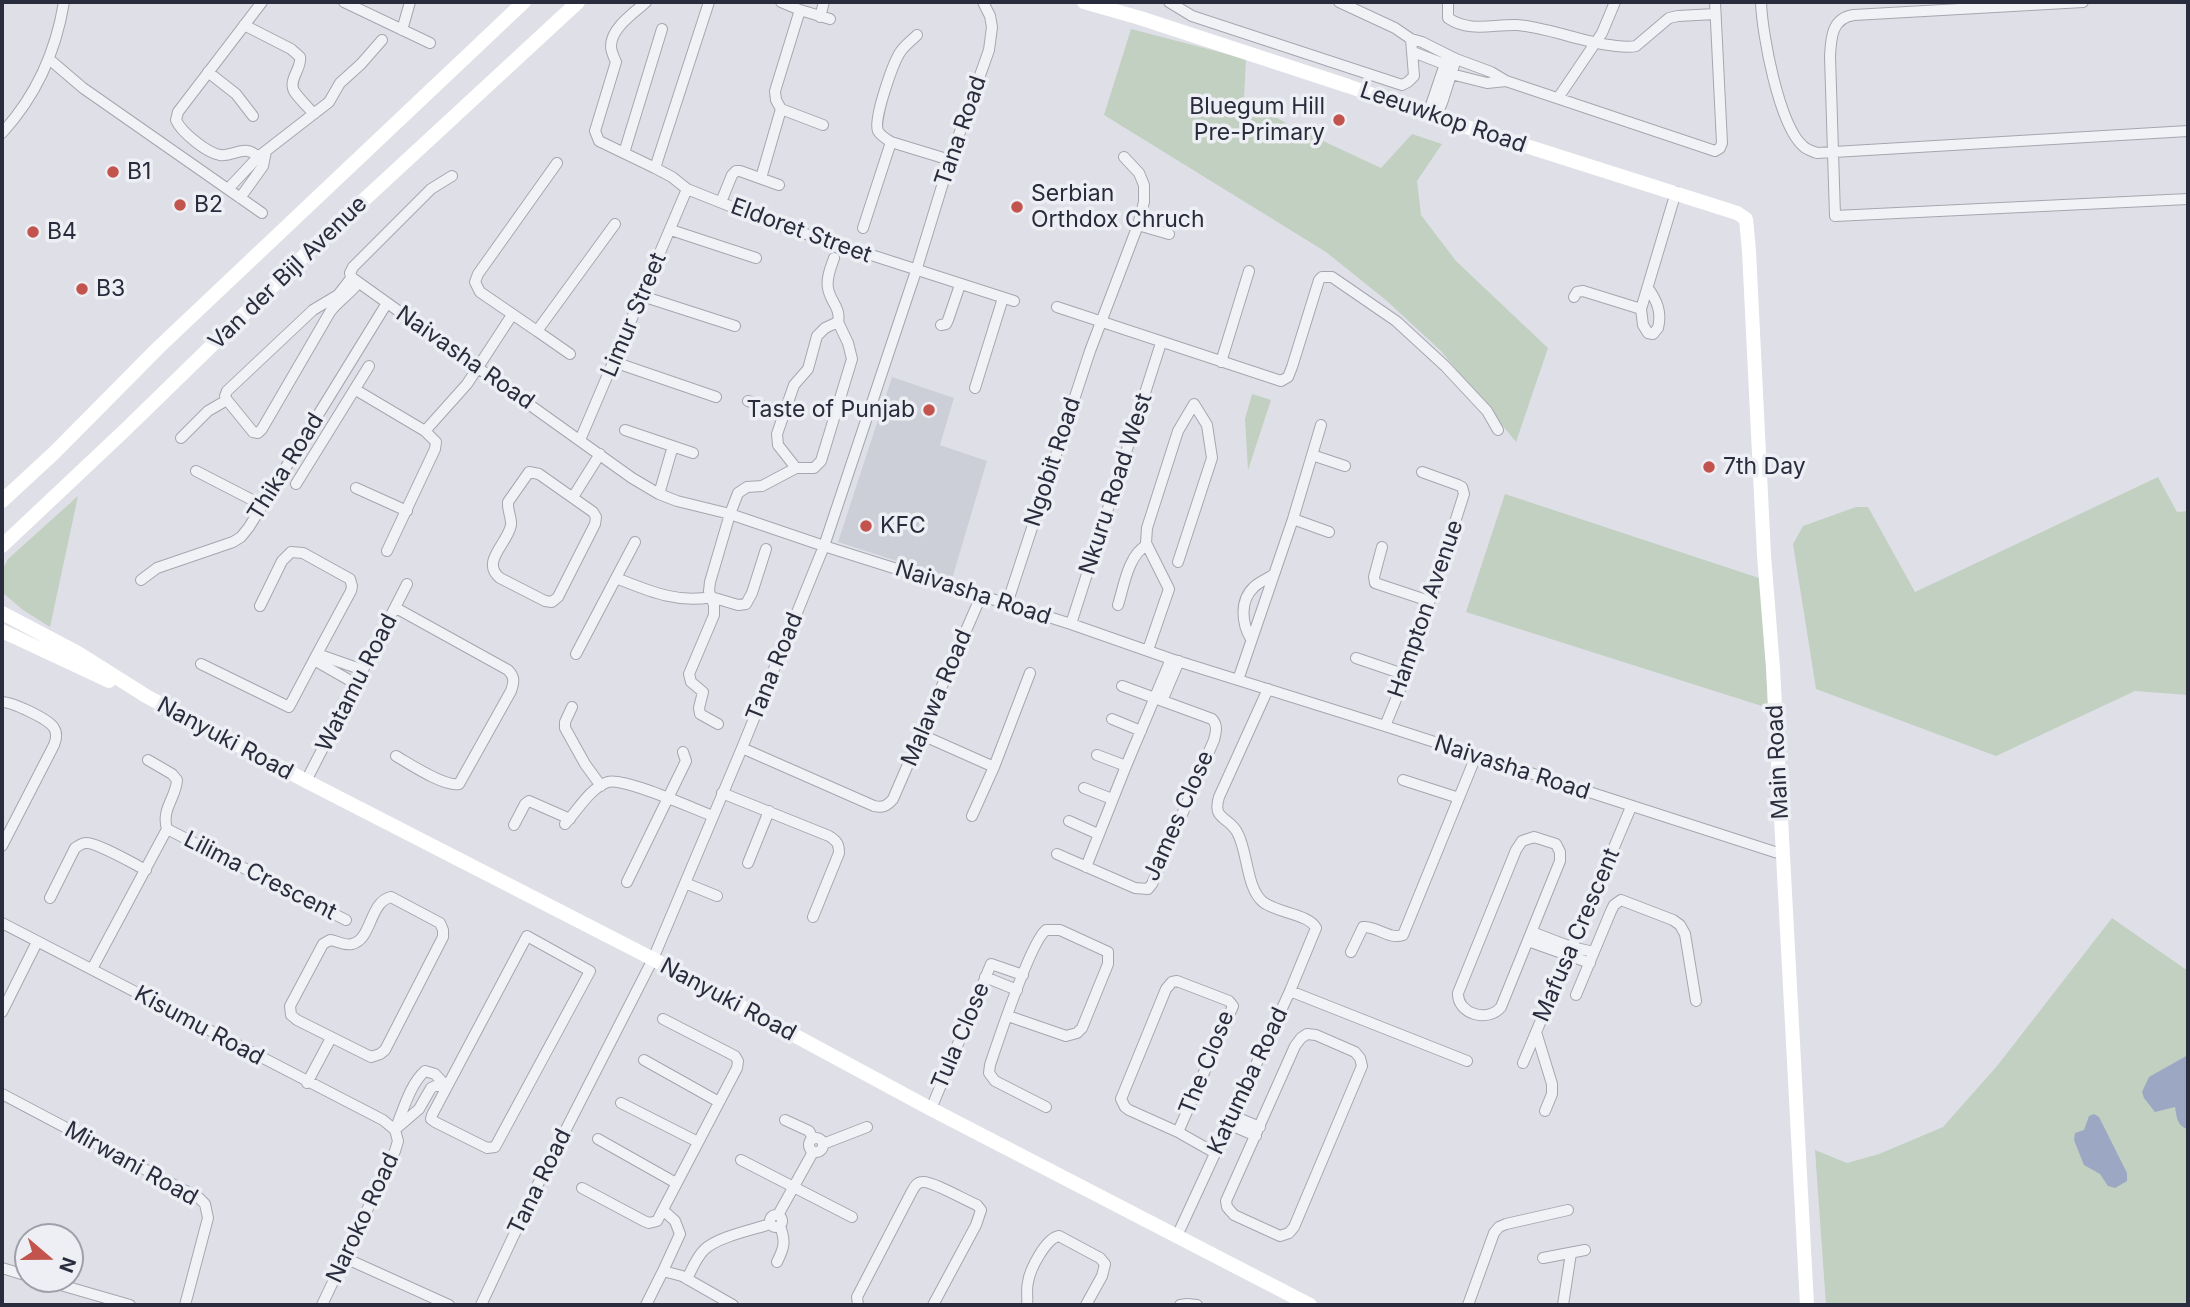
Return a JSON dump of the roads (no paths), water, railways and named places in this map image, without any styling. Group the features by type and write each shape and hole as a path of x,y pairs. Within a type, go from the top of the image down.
{"street":[{"path":"2,133 32,94 48,62 64,2"},
{"path":"262,2 178,113 177,123 188,135 213,153 223,155 243,150 262,154"},
{"path":"344,2 357,5 430,43"},
{"path":"402,30 410,2"},
{"name":"Van der Bijl Avenue","path":"2,501 169,338 524,2"},
{"name":"Van der Bijl Avenue","path":"2,546 313,247 578,2"},
{"name":"Eldoret Street","path":"646,2 621,26 612,40 616,62 595,131 599,141 656,168 687,189 806,236 1014,301"},
{"path":"656,168 709,2"},
{"path":"781,2 825,18 824,2"},
{"name":"Tana Road","path":"481,1305 653,959 743,748 824,546 992,38 990,16 983,2"},
{"name":"Leeuwkop Road","path":"1084,2 1348,86 1432,116 1676,192 1737,213 1746,219"},
{"name":"Leeuwkop Road","path":"1108,2 1140,18"},
{"path":"1169,2 1192,16 1402,85 1414,76 1411,39"},
{"path":"1339,2 1422,42 1450,60"},
{"path":"1448,2 1448,18 1470,27 1521,26 1595,43 1633,47 1669,18 1715,14"},
{"path":"1558,98 1608,22 1615,2"},
{"path":"1413,52 1491,72 1506,81 1707,150 1717,150 1722,143 1714,2"},
{"path":"1761,2 1768,57 1789,124 1804,148 1817,153 2188,131"},
{"path":"2083,2 1844,17 1833,29 1831,40 1835,216 2188,199"},
{"path":"800,10 775,91 776,100 781,108 823,125"},
{"path":"244,25 300,57 301,64 293,89 314,114"},
{"path":"624,153 662,29"},
{"path":"917,35 900,52 878,115 878,132 891,142 950,160"},
{"path":"228,189 262,154 329,102 340,83 382,40"},
{"path":"1432,116 1450,60"},
{"path":"1432,116 1451,74 1450,60"},
{"path":"48,62 262,214"},
{"path":"208,72 236,94 253,116"},
{"path":"1451,74 1487,83 1506,81"},
{"path":"761,178 781,108"},
{"path":"863,228 891,142"},
{"path":"238,197 263,166 262,154"},
{"name":"Ngobit Road","path":"1007,604 1101,321 1138,225 1144,202 1144,185 1139,173 1124,157"},
{"path":"557,163 475,282 478,290 570,354"},
{"path":"721,202 736,171 779,185"},
{"path":"355,280 350,273 353,267 430,189 452,176"},
{"name":"Limur Street","path":"580,440 687,189"},
{"path":"1648,288 1659,306 1660,322 1655,333 1648,333 1644,328 1641,309 1676,192"},
{"name":"Main Road","path":"1746,219 1784,855 1807,1305"},
{"path":"537,331 615,224"},
{"path":"1138,225 1169,234"},
{"path":"671,230 757,258"},
{"path":"718,724 700,714 703,692 691,682 689,674 714,615 710,582 730,514 738,493 744,488 762,486 796,468 814,468 821,461 852,365 851,351 838,322 838,309 827,286 834,258"},
{"path":"1222,362 1249,271"},
{"path":"1057,307 1273,380 1284,380 1292,366 1317,284 1322,277 1332,277 1396,321 1445,366 1487,411 1498,430"},
{"path":"355,280 349,295 334,306 258,433 253,432 227,400 227,391 313,310 338,295 355,280"},
{"name":"Naivasha Road","path":"355,280 659,494 730,514 1784,855"},
{"path":"940,325 947,323 960,285"},
{"path":"1574,297 1577,292 1583,290 1641,309"},
{"path":"642,296 735,326"},
{"path":"975,387 1003,298"},
{"name":"Thika Road","path":"141,580 157,568 237,540 249,527 387,303"},
{"path":"425,431 456,397 512,314"},
{"path":"302,320 310,331 318,334"},
{"path":"796,468 777,442 777,434 797,381 808,369 817,336 825,328 838,322"},
{"name":"Nkuru Road West","path":"1071,624 1161,343"},
{"path":"614,362 716,397"},
{"path":"296,484 369,366"},
{"path":"356,390 425,431 434,438 436,445 387,551"},
{"path":"181,438 208,411 227,400"},
{"path":"748,401 784,413"},
{"path":"1148,650 1169,589 1147,545 1147,528 1174,440 1194,404 1207,425 1212,458 1178,562"},
{"path":"1238,680 1293,519 1321,425"},
{"path":"625,430 693,453"},
{"path":"659,494 673,446"},
{"path":"573,497 600,454"},
{"path":"1312,455 1345,466"},
{"path":"196,471 262,505"},
{"name":"Hampton Avenue","path":"1385,726 1406,675 1463,498 1463,491 1458,485 1422,472"},
{"path":"526,474 539,474 573,497 593,512 596,521 555,600 545,601 497,576 492,563 511,524 507,504 526,474"},
{"path":"2,556 76,476"},
{"path":"356,488 407,511"},
{"path":"1293,519 1329,531"},
{"path":"576,654 635,542"},
{"path":"1118,605 1133,560 1138,551 1147,545"},
{"path":"1382,547 1374,577 1375,583 1429,601"},
{"path":"615,578 664,595 689,600 711,597 738,605 746,604 766,549"},
{"path":"201,664 289,707 352,586 350,579 303,553 291,552 282,561 260,606"},
{"path":"1251,639 1244,627 1244,608 1254,586 1273,575"},
{"name":"Watamu Road","path":"306,781 407,584"},
{"name":"Malawa Road","path":"743,748 874,806 885,806 893,799 981,596"},
{"path":"2,604 12,616 27,626"},
{"path":"396,608 508,670 513,678 513,687 463,780 456,785 446,783 396,756"},
{"name":"Nanyuki Road","path":"2,613 78,653 146,696 306,781 653,959 931,1108 1310,1305"},
{"name":"Nanyuki Road","path":"4,633 133,693 146,696"},
{"path":"316,657 338,667 363,670"},
{"path":"1356,658 1406,675"},
{"path":"1057,854 1086,867 1140,730 1158,700 1175,660"},
{"path":"338,667 356,684"},
{"path":"972,816 1030,673"},
{"path":"1122,686 1158,700"},
{"name":"James Close","path":"1268,690 1216,808 1237,831 1260,899 1266,905 1315,925"},
{"name":"James Close","path":"1086,867 1142,890 1148,889 1152,884 1214,740 1216,728 1212,719 1158,700"},
{"path":"2,702 10,703 48,722 56,734 54,746 2,846"},
{"path":"572,707 565,728 601,786"},
{"path":"1112,719 1140,730"},
{"path":"922,735 994,766"},
{"path":"627,882 686,761 683,752"},
{"path":"1097,755 1126,766"},
{"path":"1351,952 1363,927 1396,937 1404,933 1476,756"},
{"path":"148,760 173,774 177,780 177,787 166,811 167,829"},
{"path":"1403,780 1459,798"},
{"path":"514,825 525,804 529,802 567,822 601,786 616,781 713,816"},
{"path":"1084,788 1112,799"},
{"path":"722,793 829,836 839,845 836,860 813,917"},
{"name":"Mafusa Crescent","path":"1523,1063 1631,807"},
{"path":"748,863 769,811"},
{"path":"1069,821 1098,834"},
{"name":"Lilima Crescent","path":"92,970 167,829 346,920"},
{"path":"1534,837 1556,844 1561,858 1530,936 1498,1011 1482,1016 1461,1007 1458,993 1516,850 1522,841 1534,837"},
{"path":"50,898 73,853 83,844 97,846 146,870"},
{"path":"685,883 717,897"},
{"path":"387,898 396,899 440,923 444,933 442,942 385,1050 371,1057 331,1038 297,1020 290,1011 292,1001 323,944 330,940 348,945 357,942 381,902 387,898"},
{"path":"1576,995 1611,911 1621,900 1680,925 1685,934 1696,1001"},
{"name":"Kisumu Road","path":"2,923 383,1120 395,1130"},
{"name":"Katumba Road","path":"1177,1236 1290,991 1314,936 1315,925"},
{"path":"1008,1016 1066,1036 1077,1033 1107,967 1109,954 1102,948 1051,929 1042,933 1038,939 1023,975 990,1065 990,1076 1046,1107"},
{"path":"527,936 590,971 495,1147 487,1148 431,1119 446,1086 527,936"},
{"path":"1530,936 1569,951 1590,963"},
{"path":"2,1012 37,943"},
{"path":"1569,951 1594,952"},
{"name":"Tula Close","path":"931,1108 991,964 1023,975"},
{"path":"985,978 1017,990"},
{"name":"The Close","path":"1178,1132 1233,1006 1229,1001 1177,981 1169,984 1166,989 1121,1099 1129,1110 1178,1132 1214,1153"},
{"path":"1290,991 1466,1061"},
{"path":"582,1188 649,1223 657,1221 737,1068 737,1058 663,1019"},
{"path":"1536,1032 1552,1084 1552,1094 1545,1111"},
{"path":"1307,1034 1316,1035 1359,1055 1362,1061 1361,1069 1294,1227 1283,1236 1267,1232 1234,1215 1226,1205 1228,1193 1258,1132 1301,1038 1307,1034"},
{"path":"307,1083 331,1038"},
{"path":"645,1060 719,1102"},
{"name":"Naroko Road","path":"322,1305 395,1151 398,1141 395,1130 413,1089 425,1071 435,1073 446,1086"},
{"path":"395,1130 419,1109 431,1088 446,1086"},
{"name":"Mirwani Road","path":"2,1094 199,1198 205,1204 208,1218 185,1305"},
{"path":"621,1104 698,1142"},
{"path":"786,1120 808,1130 818,1142"},
{"path":"1230,1120 1258,1132"},
{"path":"777,1262 785,1245 785,1238 770,1218 778,1215 813,1152 810,1147 867,1127"},
{"path":"598,1139 676,1183"},
{"path":"741,1160 852,1217"},
{"path":"858,1305 857,1297 911,1193 922,1181 977,1205 981,1210 933,1305"},
{"path":"1468,1305 1499,1227 1568,1210"},
{"path":"646,1305 680,1234 675,1221 664,1211"},
{"path":"685,1277 706,1248 719,1241 775,1225"},
{"path":"1027,1305 1027,1285 1031,1272 1047,1243 1053,1237 1059,1236 1103,1261 1104,1270 1086,1305"},
{"path":"1543,1258 1585,1250"},
{"path":"1563,1305 1571,1253"},
{"path":"345,1258 449,1305"},
{"path":"663,1271 685,1277 733,1305"},
{"path":"84,1292 130,1305"},
{"path":"1180,1305 1197,1305"}],"water":[{"path":"2188,1055 2188,1129 2180,1124 2175,1107 2155,1112 2142,1092 2149,1077"},
{"path":"2094,1114 2099,1117 2127,1173 2127,1181 2115,1188 2108,1186 2100,1174 2084,1165 2074,1140 2075,1133 2084,1130 2089,1116"}],"place":[{"name":"Bluegum Hill Pre-Primary","path":"1339,120"},
{"name":"B1","path":"113,172"},
{"name":"B2","path":"180,205"},
{"name":"Serbian Orthdox Chruch","path":"1017,207"},
{"name":"B4","path":"33,232"},
{"name":"B3","path":"82,289"},
{"name":"Taste of Punjab","path":"929,410"},
{"name":"7th Day","path":"1709,467"},
{"name":"KFC","path":"866,526"}]}
